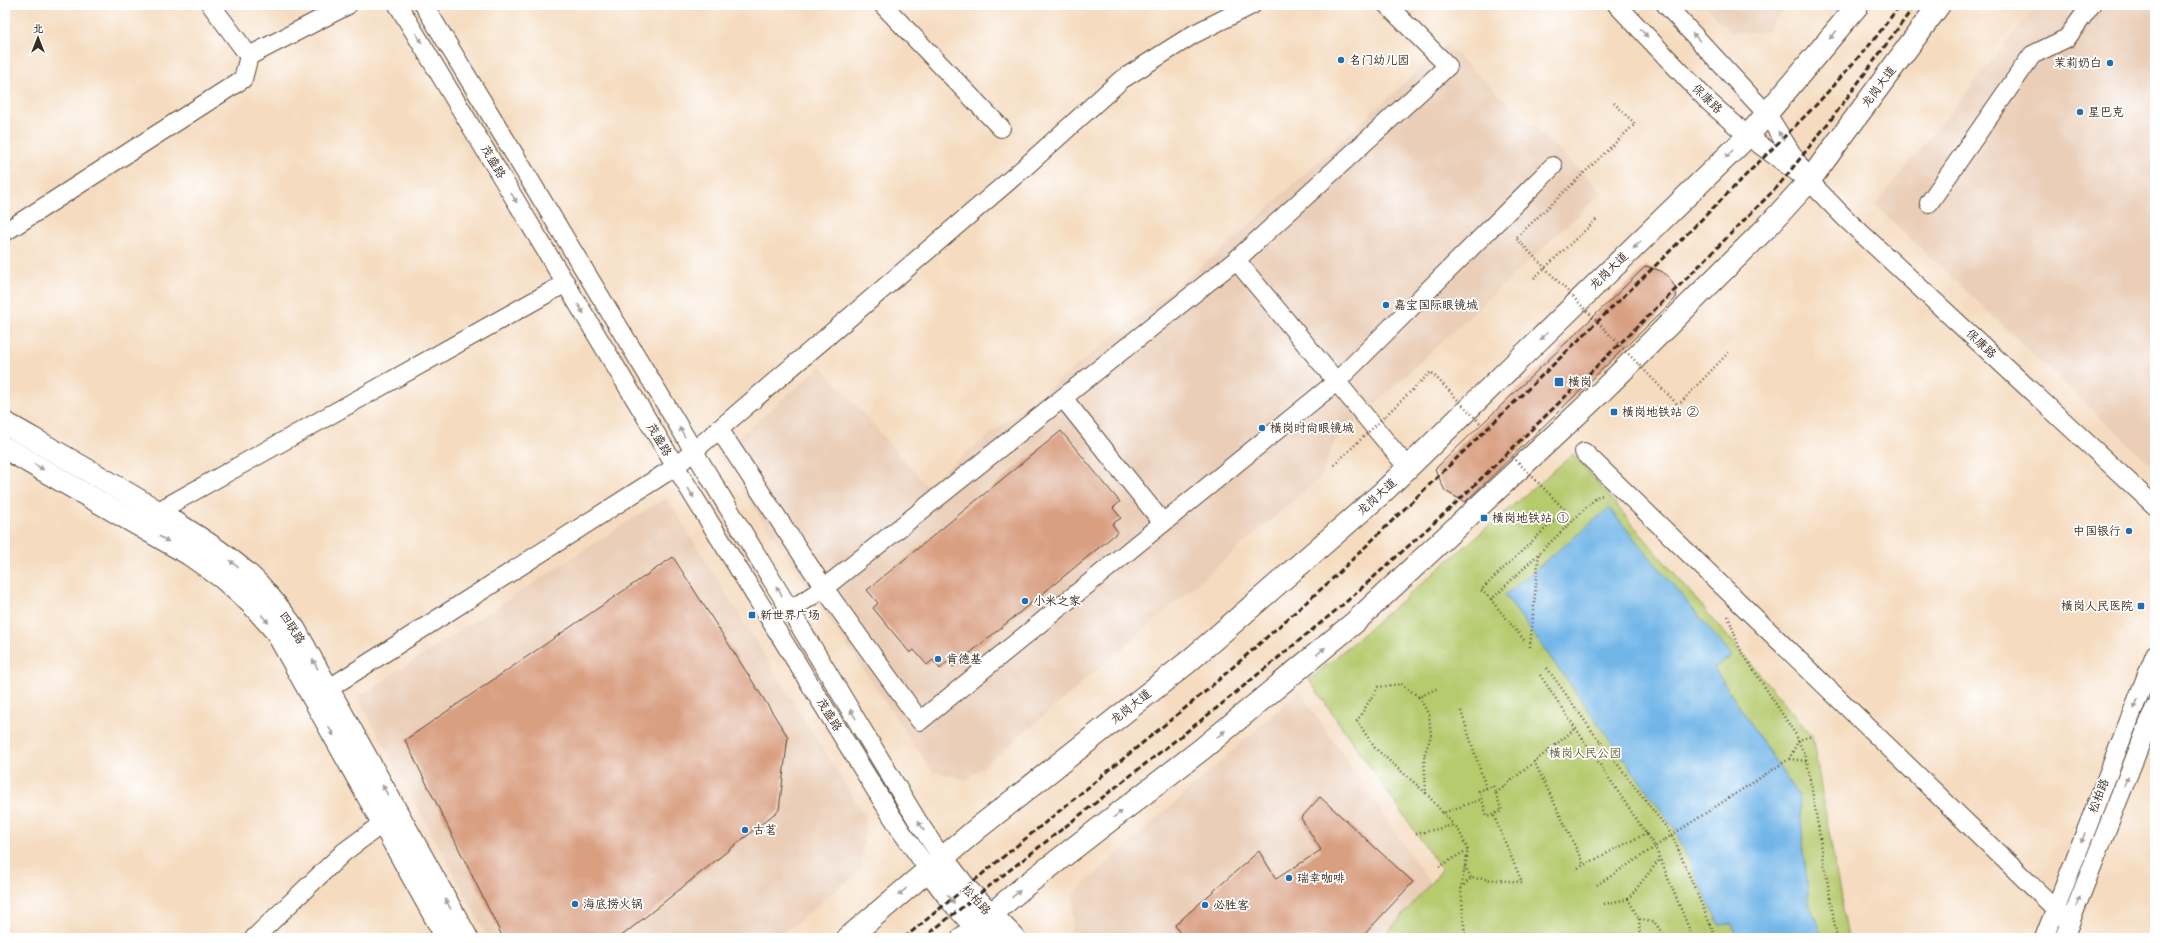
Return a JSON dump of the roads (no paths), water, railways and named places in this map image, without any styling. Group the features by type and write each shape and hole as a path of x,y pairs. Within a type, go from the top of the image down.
{"main road":[{"name":"龙岗大道","path":"848,938 935,864 1188,662 1384,492 1748,136 1858,5"},
{"name":"龙岗大道","path":"979,930 1026,885 1202,749 1355,622 1600,393 1768,226 1809,181 1939,5"},
{"name":"四联路","path":"5,423 156,511 230,560 256,583 278,607 295,630 467,938"},
{"name":"四联路","path":"5,448 189,554 223,578 251,603 276,631 446,938"},
{"name":"松柏路","path":"935,864 966,890 979,930 1014,938"}],"street":[{"path":"211,5 249,56"},
{"path":"5,232 243,78 249,56 348,5"},
{"name":"茂盛路","path":"398,5 675,467 901,831 935,864"},
{"name":"茂盛路","path":"424,5 917,820 935,864"},
{"path":"883,5 1000,128"},
{"path":"328,688 675,467 1025,167 1121,80 1194,34 1252,5"},
{"path":"790,610 824,588 1236,260 1448,66 1387,5"},
{"name":"保康路","path":"1617,5 1709,102 1748,136 1809,181 1852,224 2155,506"},
{"name":"保康路","path":"1666,5 1767,114 1809,181"},
{"path":"1929,203 2032,55 2067,38 2091,5"},
{"path":"719,429 824,588 920,721 1336,382 1553,166"},
{"path":"1236,260 1408,468"},
{"path":"137,524 156,511 566,284"},
{"path":"1063,398 1163,523"},
{"path":"1584,452 2055,909 2067,930"},
{"name":"松柏路","path":"2044,938 2155,654"},
{"name":"松柏路","path":"2067,930 2155,707"},
{"path":"254,938 344,852 383,823"}],"water":[{"path":"1609,508 1732,656 1714,668 1799,797 1809,903 1823,938 1736,938 1732,924 1719,925 1674,828 1505,595"}],"railway":[{"path":"904,938 1206,691 1328,583 1658,263 1816,105 1873,41 1900,5"},
{"path":"923,938 1218,707 1345,603 1455,504 1680,285 1779,185 1833,117 1915,5"}],"place":[{"name":"名门幼儿园","path":"1341,60"},
{"name":"茉莉奶白","path":"2110,63"},
{"name":"星巴克","path":"2080,112"},
{"name":"嘉宝国际眼镜城","path":"1386,305"},
{"name":"横岗","path":"1559,382"},
{"name":"横岗地铁站 ②","path":"1614,412"},
{"name":"横岗时尚眼镜城","path":"1262,428"},
{"name":"横岗地铁站 ①","path":"1484,518"},
{"name":"中国银行","path":"2129,531"},
{"name":"小米之家","path":"1025,601"},
{"name":"横岗人民医院","path":"2141,606"},
{"name":"新世界广场","path":"752,615"},
{"name":"肯德基","path":"938,659"},
{"name":"古茗","path":"745,830"},
{"name":"瑞幸咖啡","path":"1289,878"},
{"name":"海底捞火锅","path":"575,904"},
{"name":"必胜客","path":"1205,905"}],"park label":[{"name":"横岗人民公园","path":"1585,753"}]}
